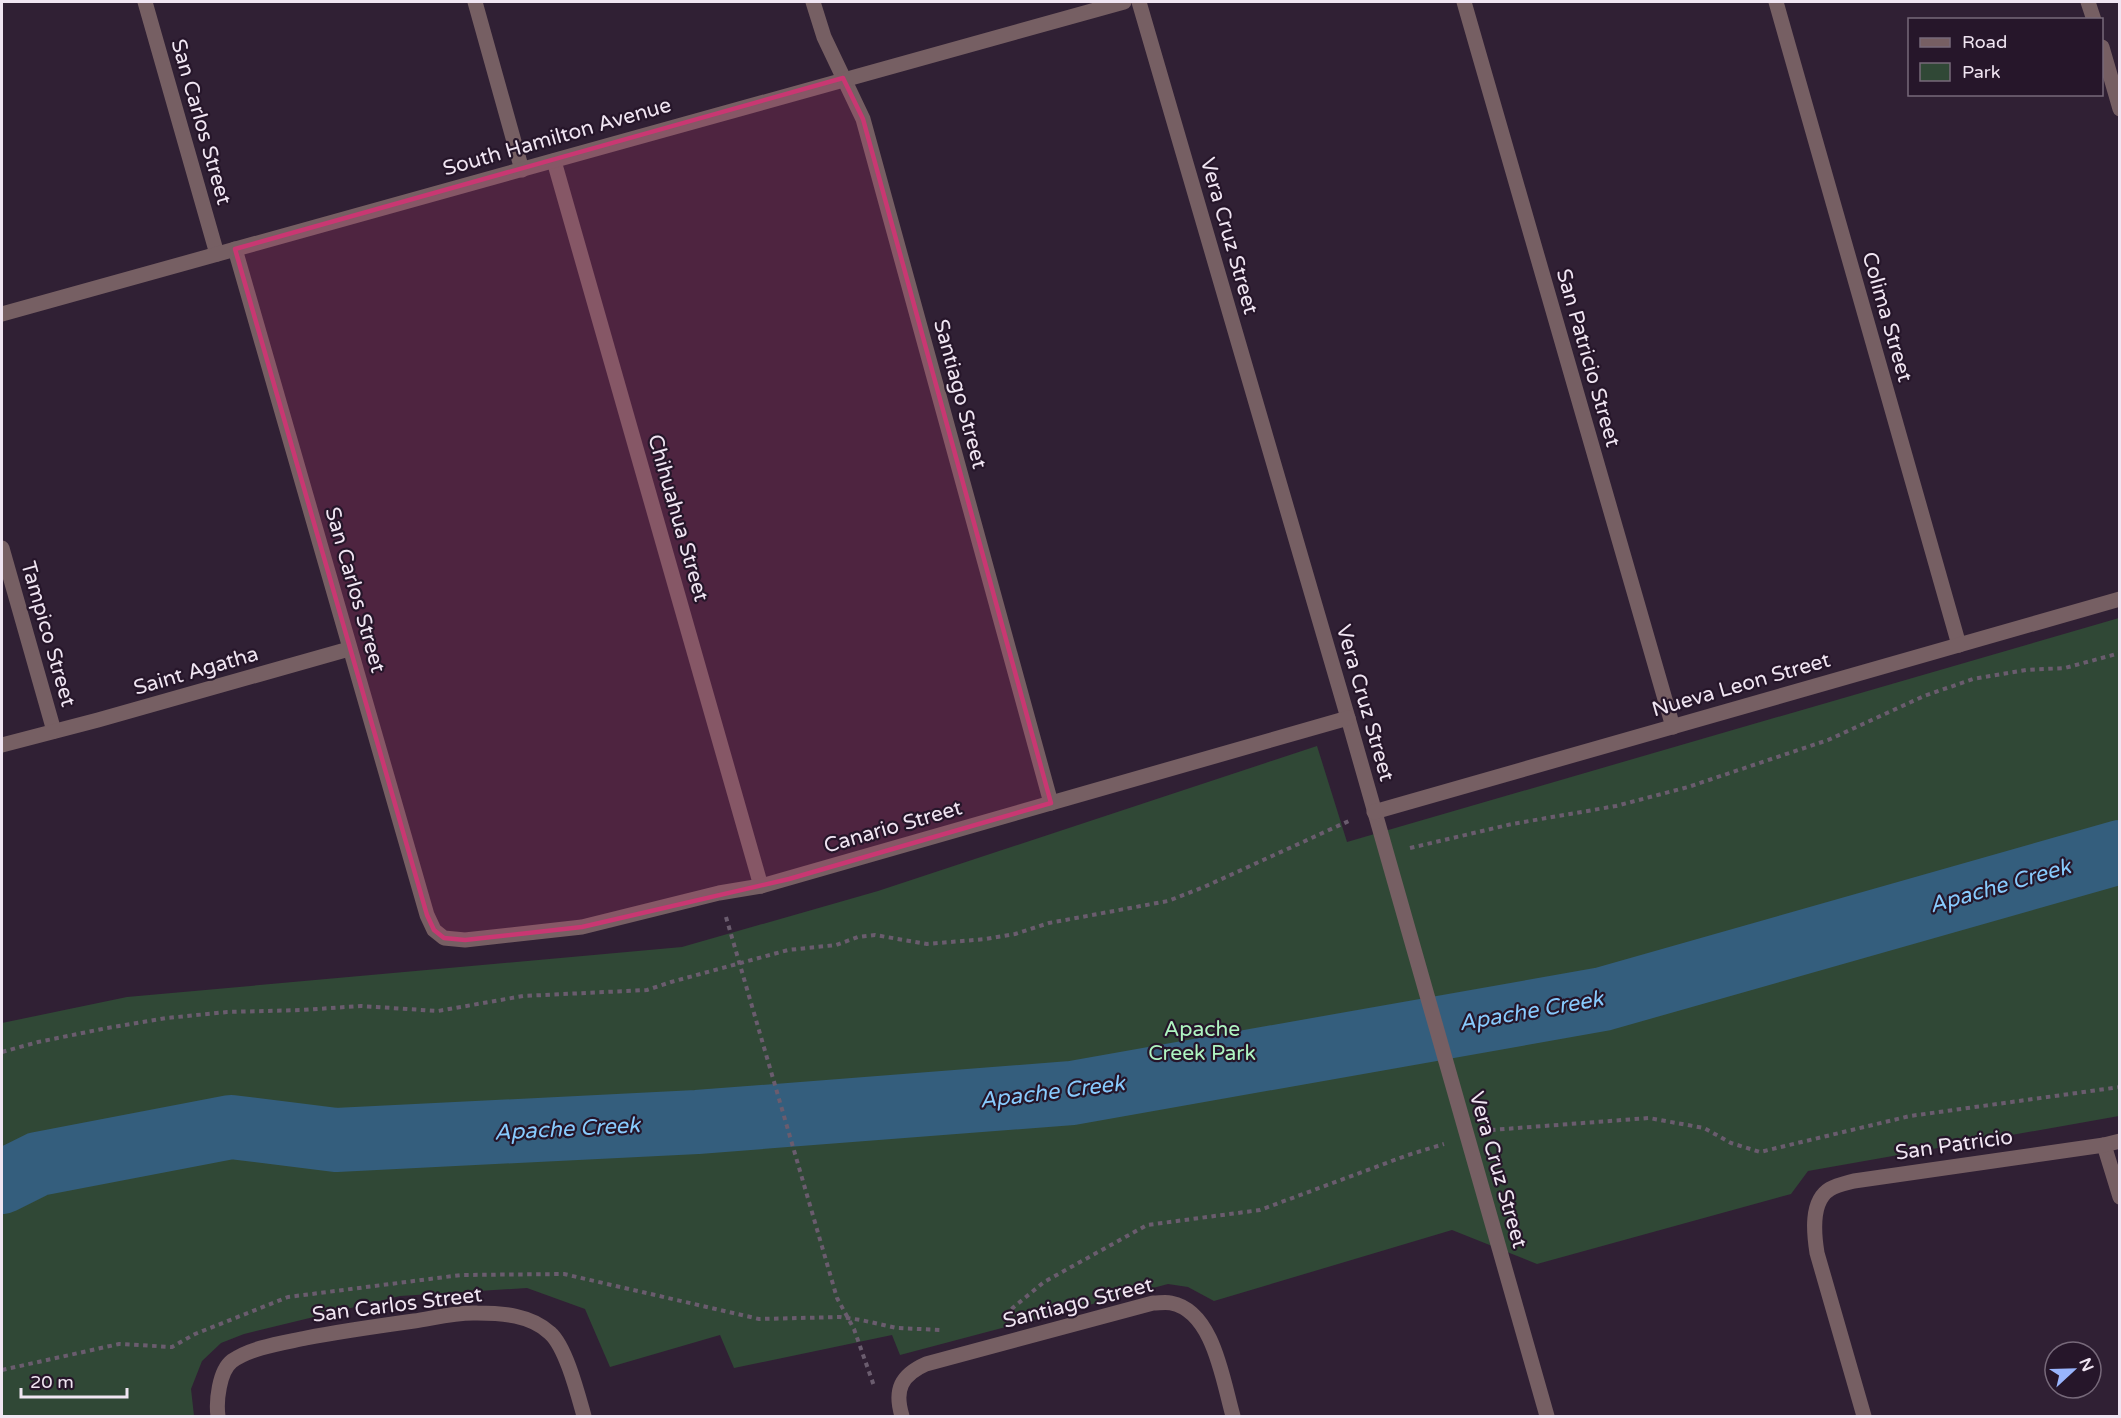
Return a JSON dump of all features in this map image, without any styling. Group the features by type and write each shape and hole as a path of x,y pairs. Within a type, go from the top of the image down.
{"street":[{"name":"San Carlos Street","path":"145,2 217,254"},
{"path":"475,2 522,170"},
{"name":"Santiago Street","path":"813,2 824,37 863,119 1051,803"},
{"name":"South Hamilton Avenue","path":"2,314 522,170 843,78 1124,2"},
{"name":"Vera Cruz Street","path":"1139,2 1348,718 1547,1416"},
{"name":"San Patricio Street","path":"1464,2 1673,726"},
{"name":"Colima Street","path":"1776,2 1959,645"},
{"path":"2088,2 2093,18"},
{"path":"2103,50 2120,109"},
{"name":"Chihuahua Street","path":"554,160 761,886"},
{"name":"San Carlos Street","path":"235,249 427,915 434,930 444,938"},
{"name":"Tampico Street","path":"2,548 54,731"},
{"name":"Nueva Leon Street","path":"1374,812 2120,599"},
{"name":"Saint Agatha","path":"2,745 349,649"},
{"name":"Canario Street","path":"444,938 465,940 582,927 719,893 761,886 1348,718"},
{"name":"San Patricio","path":"1864,1416 1817,1253 1814,1233 1821,1199 1830,1189 1854,1181 2120,1141"},
{"path":"2104,1145 2120,1197"},
{"name":"Santiago Street","path":"901,1413 900,1393 903,1380 912,1370 926,1364 1153,1303 1172,1303 1189,1312 1204,1325 1211,1341 1233,1416"},
{"name":"San Carlos Street","path":"218,1416 216,1406 221,1381 231,1362 267,1346 346,1331 474,1312 512,1315 534,1323 551,1334 574,1381 584,1416"}],"path":[{"path":"1386,853 1512,824 1616,806 1688,787 1828,740 1924,696 1973,679 2026,670 2065,668 2120,653"},
{"path":"2,1052 107,1028 167,1018 217,1013 361,1006 438,1011 524,996 647,990 788,950 836,945 874,935 927,944 986,939 1049,923 1168,901 1204,887 1334,827 1374,812"},
{"path":"719,893 837,1298 854,1329 876,1394 901,1413"},
{"path":"1485,1132 1496,1129 1649,1118 1704,1128 1731,1143 1760,1152 1910,1116 2120,1087"},
{"path":"1000,1315 1010,1311 1044,1282 1147,1225 1260,1210 1408,1155 1452,1142"},
{"path":"2,1370 119,1344 172,1347 195,1334 288,1297 461,1275 564,1274 759,1319 848,1318 897,1328 937,1331 948,1329"}],"highlighted area":[{"path":"843,78 863,119 1051,803 789,879 582,927 465,940 444,938 434,930 427,915 235,249"}],"green space":[{"name":"Apache Creek Park","path":"2119,618 2119,1116 1808,1171 1791,1194 1537,1264 1452,1230 1214,1301 1188,1287 1168,1284 900,1355 892,1335 734,1368 720,1335 610,1367 585,1309 527,1288 400,1296 244,1334 221,1343 202,1361 191,1389 194,1416 2,1416 2,1023 127,997 682,947 878,891 1317,746 1347,842"}],"waterway":[{"name":"Apache Creek","path":"2,1182 38,1164 231,1127 336,1140 697,1122 1072,1093 1603,999 2120,852"}]}
